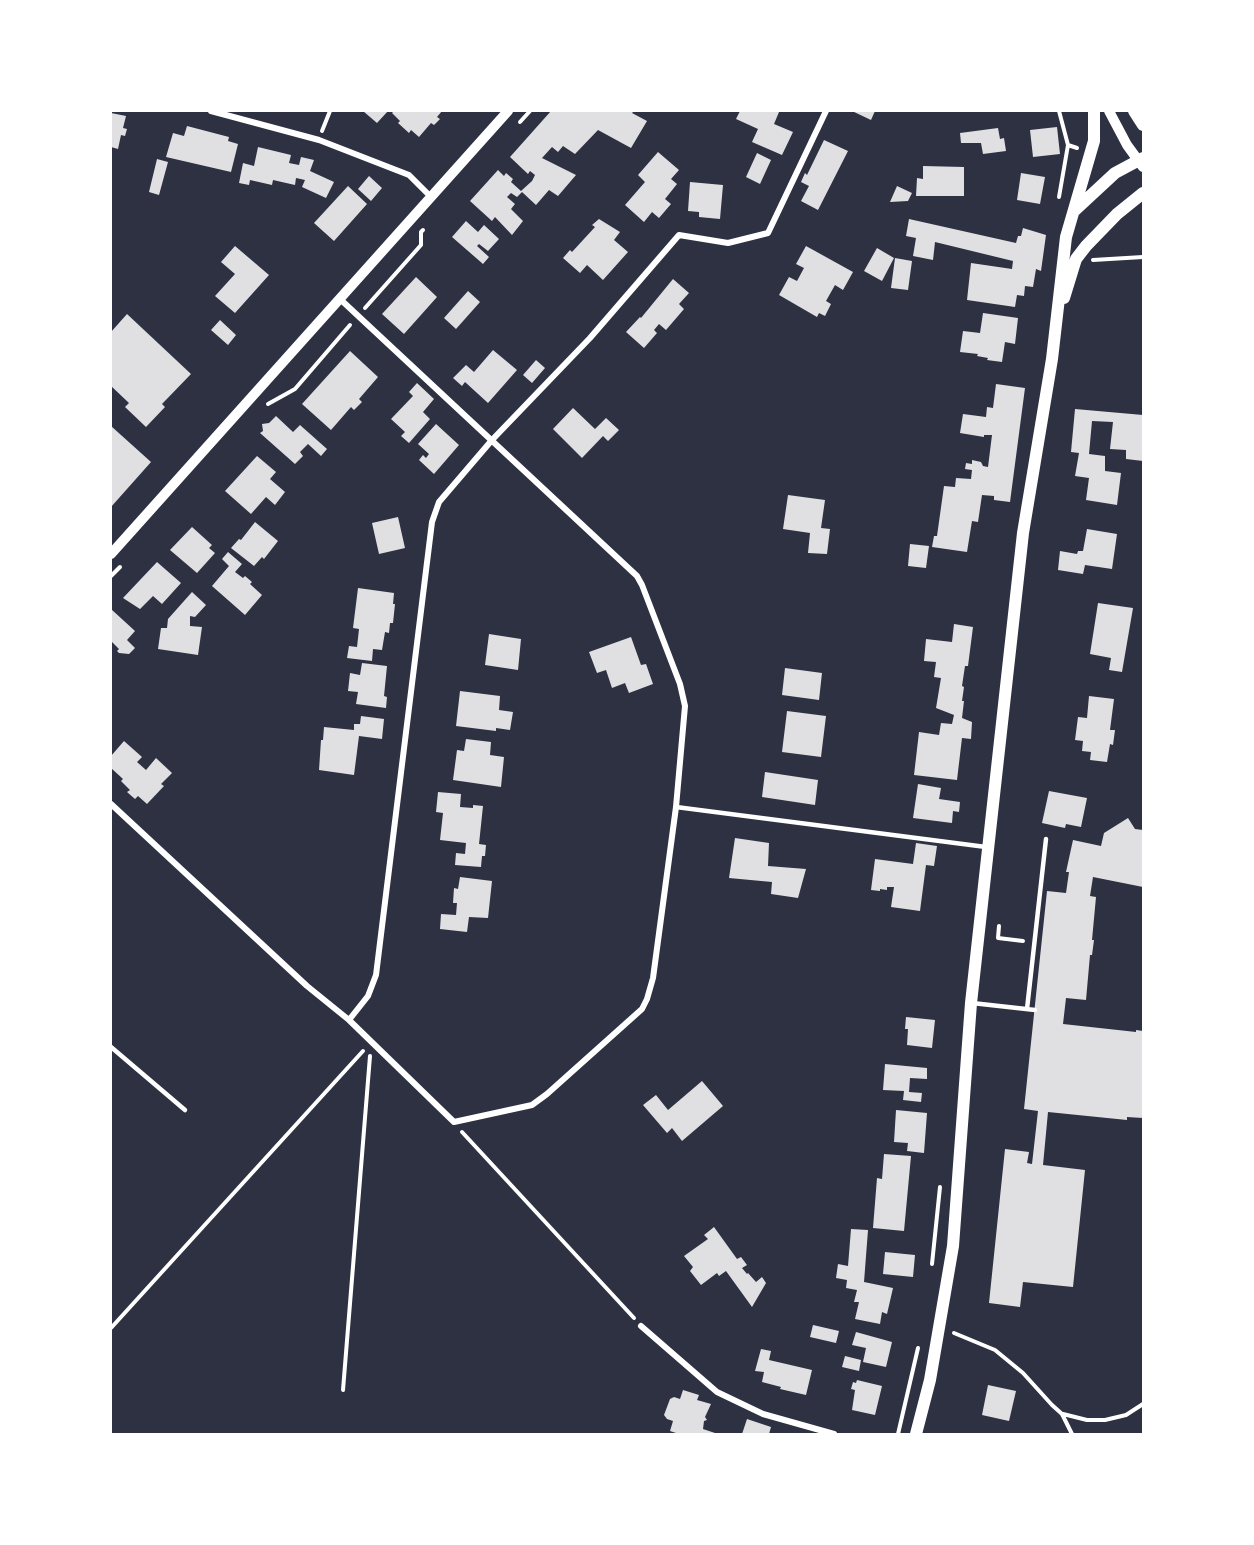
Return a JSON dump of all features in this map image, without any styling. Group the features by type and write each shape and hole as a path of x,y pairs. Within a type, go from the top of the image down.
{"main road":[{"path":"916,1434 930,1380 953,1246 971,1003 1023,533 1057,325 1066,237 1094,141 1094,111"},
{"path":"1134,111 1143,125"},
{"path":"1073,212 1115,173 1141,162"},
{"path":"1057,325 1076,259 1117,214 1143,193"}],"street":[{"path":"211,111 319,140 409,175 431,196"},
{"path":"111,554 508,111"},
{"path":"349,1020 368,996 376,975 432,522 439,502 492,440 590,338 679,235 728,243 768,233 826,111"},
{"path":"1109,111 1141,162"},
{"path":"111,804 307,986 349,1020 454,1122 532,1105 642,1009 648,999 653,978 676,807 685,706 680,684 642,585 638,576 340,299"},
{"path":"641,1326 717,1392 763,1414 834,1434"}],"lane":[{"path":"676,807 988,848"},
{"path":"1027,1009 1046,839"},
{"path":"971,1003 1035,1010"},
{"path":"111,1047 185,1110"}],"path":[{"path":"319,140 330,111"},
{"path":"514,128 530,111"},
{"path":"261,409 296,389 421,245 421,232 429,224"},
{"path":"1076,259 1143,257"},
{"path":"111,576 126,559"},
{"path":"999,926 998,938 1015,940"},
{"path":"111,1328 371,1043"},
{"path":"343,1390 371,1043"},
{"path":"454,1122 477,1150 641,1326"},
{"path":"939,1327 995,1350 1023,1373 1062,1414 1072,1434"},
{"path":"1062,1414 1087,1420 1105,1420 1126,1415 1143,1404"}],"building":[{"path":"363,111 388,111 377,123"},
{"path":"394,111 442,111 437,117 440,119 434,125 431,123 419,137 411,130 409,133 398,123 400,121 392,113"},
{"path":"551,111 634,111 632,113 647,121 631,148 598,130 575,154 563,146 558,152 552,147 542,158 576,175 558,196 549,190 536,205 522,192 517,197 511,193 507,197 515,204 511,209 523,221 512,235 495,217 492,221 470,201 498,170 504,176 506,173 513,179 511,182 521,191 532,181 535,175 530,171 528,174 510,157"},
{"path":"740,111 779,112 774,124 793,132 782,155 752,142 758,129 736,119"},
{"path":"852,111 875,111 871,120"},
{"path":"111,113 126,116 123,128 127,129 125,136 121,135 118,149 111,147"},
{"path":"187,126 229,137 228,141 238,144 231,172 166,157 173,133 184,136"},
{"path":"1057,127 1060,154 1033,157 1030,130"},
{"path":"998,128 1000,139 1004,138 1006,151 983,154 981,143 961,143 960,133"},
{"path":"824,140 848,151 818,210 801,201 809,186 801,182 805,173 807,175"},
{"path":"258,147 291,155 289,163 299,165 301,157 314,160 310,171 334,182 326,198 302,187 305,180 296,178 295,185 273,180 272,185 250,180 249,185 239,183 243,163 254,166"},
{"path":"658,152 679,170 671,179 677,184 665,199 671,204 659,218 652,212 644,222 625,205 645,182 638,175"},
{"path":"757,153 771,160 760,184 746,177"},
{"path":"157,159 168,162 159,195 149,192"},
{"path":"923,166 964,167 964,196 916,196 917,178 923,179"},
{"path":"1021,173 1045,177 1040,204 1017,200"},
{"path":"369,176 382,188 371,201 358,189"},
{"path":"690,182 723,185 720,219 699,217 699,212 688,211"},
{"path":"348,186 367,204 334,241 314,223"},
{"path":"897,186 912,193 908,201 890,202"},
{"path":"599,219 620,232 614,240 628,252 603,280 587,265 580,273 563,258 570,250 572,252 595,227 592,225"},
{"path":"909,219 1016,243 1023,228 1046,235 1041,271 1036,269 1033,287 1025,286 1024,296 1017,295 1015,307 967,300 971,263 1012,269 1013,261 935,242 933,260 913,256 916,238 906,236"},
{"path":"466,221 478,232 484,225 499,239 488,251 479,244 477,246 489,257 483,264 452,237"},
{"path":"235,246 269,275 235,313 215,296 235,274 221,262"},
{"path":"806,246 853,272 843,290 835,285 826,301 831,304 825,316 819,313 817,317 779,295 789,277 797,281 804,268 796,264"},
{"path":"877,248 894,258 882,281 864,271"},
{"path":"895,258 912,261 908,290 891,288"},
{"path":"416,277 437,297 404,334 382,314"},
{"path":"673,279 689,293 679,304 684,309 666,330 659,324 654,330 657,333 644,348 626,332 641,318"},
{"path":"468,291 480,302 456,329 444,318"},
{"path":"983,313 1018,318 1015,344 1005,342 1002,362 987,360 988,358 977,356 978,354 960,352 963,331 980,333"},
{"path":"127,314 191,374 162,404 165,407 146,427 125,407 129,403 111,386 111,332"},
{"path":"220,320 236,335 228,345 211,330"},
{"path":"493,350 517,370 488,403 465,382 462,386 453,378 466,365 474,372"},
{"path":"350,351 378,377 359,399 362,402 354,410 351,407 331,430 302,404"},
{"path":"536,360 545,368 532,383 523,375"},
{"path":"417,383 434,399 423,412 430,419 409,443 401,436 405,432 391,419 413,396 409,392"},
{"path":"996,384 1025,388 1010,502 994,500 994,496 982,495 978,522 972,521 967,552 932,547 934,536 937,536 944,486 955,487 956,478 971,479 972,470 965,469 966,463 972,464 972,460 988,467 992,435 984,435 984,437 960,433 963,414 986,417 987,407 993,408"},
{"path":"573,408 595,429 606,418 619,430 608,441 603,436 582,458 553,429"},
{"path":"1075,409 1143,415 1143,461 1126,459 1126,450 1110,449 1113,422 1092,421 1089,454 1105,456 1105,471 1121,473 1117,505 1086,500 1089,478 1075,476 1079,453 1071,452"},
{"path":"276,416 293,432 300,425 327,449 321,456 308,444 300,452 303,456 295,464 260,433 263,431 262,424 269,423"},
{"path":"436,424 459,445 434,474 419,460 423,455 426,458 429,454 418,444"},
{"path":"111,426 151,462 111,507"},
{"path":"257,456 276,472 270,479 285,492 275,505 266,497 251,514 225,491"},
{"path":"788,495 825,500 821,528 830,529 827,554 808,553 810,533 783,529"},
{"path":"398,517 405,548 379,554 372,523"},
{"path":"255,522 278,541 264,559 262,557 254,566 231,548 239,539 241,540"},
{"path":"192,527 212,545 209,548 215,553 197,573 170,550"},
{"path":"1087,529 1117,534 1112,569 1085,565 1083,574 1058,570 1060,551 1077,554 1078,551 1083,551"},
{"path":"910,544 929,546 926,568 908,566"},
{"path":"228,552 242,564 235,572 243,578 245,576 262,595 245,615 212,586 229,566 222,559"},
{"path":"157,562 181,583 162,604 153,596 140,609 123,598"},
{"path":"358,588 394,593 393,623 390,623 389,633 385,632 382,650 373,649 372,661 347,658 349,646 357,647 359,629 353,628"},
{"path":"192,592 206,605 195,617 190,616 190,626 202,627 198,655 158,649 161,628 167,628 168,619"},
{"path":"1098,603 1133,608 1122,672 1109,670 1111,658 1090,654"},
{"path":"111,609 135,631 127,640 135,648 129,654 119,653 117,651 119,649 111,641"},
{"path":"954,624 973,627 968,666 965,666 962,686 964,687 962,701 964,701 962,718 972,722 971,739 962,738 957,780 914,775 919,732 939,735 941,723 952,724 954,715 936,708 941,678 934,677 936,662 924,661 926,639 952,642"},
{"path":"489,634 521,639 518,670 485,665"},
{"path":"631,637 641,665 646,664 653,684 629,693 625,683 612,688 606,670 597,673 589,652"},
{"path":"362,663 387,666 384,696 387,697 386,708 356,704 358,692 348,691 350,673 360,675"},
{"path":"785,668 822,673 819,700 782,695"},
{"path":"460,691 500,696 499,710 513,712 510,730 496,728 496,731 456,726"},
{"path":"1089,696 1114,699 1110,730 1115,730 1107,762 1090,760 1091,752 1082,751 1083,741 1075,740 1078,717 1087,718"},
{"path":"787,711 826,716 821,757 782,752"},
{"path":"361,716 384,719 382,739 359,736 354,775 319,770 324,727 354,730 354,724 360,724"},
{"path":"466,739 491,742 490,755 504,757 501,787 453,780 457,750 464,751"},
{"path":"124,741 142,757 137,762 146,770 156,758 172,773 161,784 164,786 147,804 138,796 135,799 127,792 130,790 121,781 123,779 111,768 111,756"},
{"path":"765,772 818,780 815,805 762,797"},
{"path":"918,784 941,788 939,799 960,802 959,812 953,811 952,823 913,818"},
{"path":"1049,791 1087,798 1081,827 1066,824 1065,828 1042,823"},
{"path":"438,792 461,794 460,807 483,806 479,844 486,845 481,867 455,865 456,853 465,854 466,843 440,840 443,813 436,812"},
{"path":"1128,818 1135,829 1143,830 1143,887 1093,877 1090,896 1096,897 1092,940 1094,940 1092,955 1090,955 1086,1000 1066,998 1063,1024 1143,1031 1143,1118 1127,1117 1127,1120 1048,1112 1043,1165 1085,1170 1073,1287 1023,1282 1020,1307 989,1303 1005,1149 1029,1152 1027,1163 1032,1164 1038,1111 1024,1109 1047,891 1066,893 1069,872 1066,872 1073,840 1101,846 1104,833"},
{"path":"735,838 769,843 768,866 806,869 798,898 771,894 772,882 729,878"},
{"path":"916,843 937,846 934,866 926,865 920,911 891,907 894,887 887,887 887,890 880,889 880,891 871,890 875,859 913,864"},
{"path":"460,877 492,881 488,918 469,917 467,932 440,929 441,914 456,915 457,903 453,903 454,888 458,889"},
{"path":"906,1017 935,1020 932,1048 907,1045"},
{"path":"885,1064 927,1068 927,1079 910,1078 909,1092 922,1093 921,1102 903,1100 904,1091 883,1090"},
{"path":"702,1081 723,1106 682,1141 672,1128 667,1133 643,1105 656,1095 668,1110"},
{"path":"896,1110 927,1113 924,1153 907,1151 908,1143 894,1142"},
{"path":"884,1154 911,1156 904,1231 873,1228 877,1178 882,1179"},
{"path":"714,1227 737,1259 741,1257 747,1265 742,1268 747,1274 756,1282 762,1277 766,1283 752,1307 726,1271 719,1276 717,1273 701,1285 690,1271 693,1267 684,1256 708,1239 704,1235"},
{"path":"851,1229 868,1230 864,1282 893,1288 887,1314 882,1312 880,1324 855,1319 859,1302 854,1302 857,1290 846,1288 847,1280 836,1278 838,1264 848,1266"},
{"path":"885,1252 915,1255 913,1277 883,1274"},
{"path":"813,1325 839,1331 836,1343 810,1337"},
{"path":"856,1332 892,1342 886,1367 863,1362 866,1348 852,1345"},
{"path":"761,1349 771,1351 769,1360 812,1370 806,1395 762,1382 764,1372 755,1371"},
{"path":"845,1356 861,1360 859,1371 842,1367"},
{"path":"857,1380 882,1386 875,1415 852,1410 855,1390 851,1389 853,1382 856,1383"},
{"path":"988,1385 1016,1391 1009,1421 982,1415"},
{"path":"683,1390 699,1395 697,1400 711,1404 703,1429 718,1434 679,1434 670,1431 673,1421 664,1415 670,1399 674,1397 680,1399"},
{"path":"747,1419 771,1427 769,1434 742,1434"}]}
